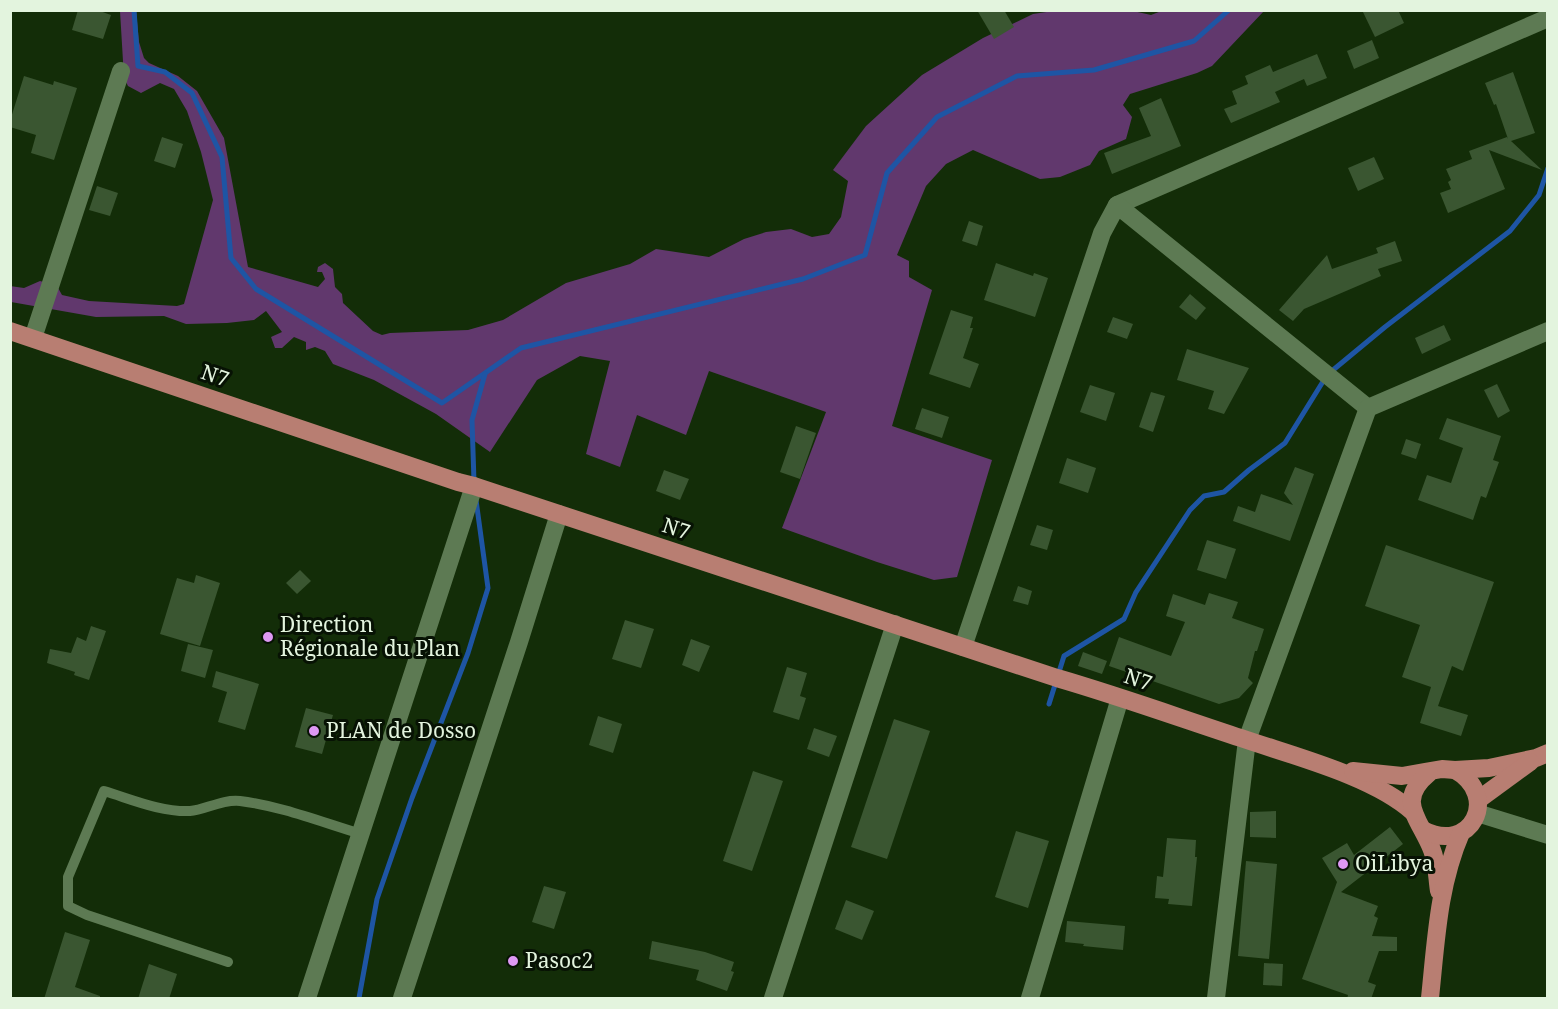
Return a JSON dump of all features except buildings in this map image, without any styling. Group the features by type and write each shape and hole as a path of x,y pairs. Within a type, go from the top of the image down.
{"main road":[{"name":"N7","path":"10,331 458,482 963,646 1328,768"},
{"path":"1328,768 1384,776 1402,776 1442,769 1455,771 1489,768 1542,755"},
{"path":"1423,830 1435,836 1448,837 1461,833 1471,825 1478,807 1542,755"},
{"path":"1328,768 1392,796 1413,812"},
{"path":"1455,771 1467,777 1475,787 1478,807"},
{"path":"1429,773 1419,782 1412,794 1411,807 1433,853 1440,899"},
{"path":"1430,999 1440,899 1451,855 1461,833"}],"street":[{"path":"963,646 1102,233 1117,205 1548,18"},
{"path":"33,338 121,71"},
{"path":"1117,205 1368,408"},
{"path":"1216,999 1247,740 1368,408 1548,331"},
{"path":"307,999 474,486"},
{"path":"402,999 516,653 559,514"},
{"path":"773,999 895,624"},
{"path":"1030,999 1120,698"},
{"path":"1478,807 1548,835"}],"lane":[{"path":"228,962 87,915 68,906 68,877 104,790 156,807 191,811 211,804 237,801 283,810 361,834"}],"shaded area":[{"path":"1060,10 1133,11 1151,15 1164,10 1264,11 1212,66 1130,94 1123,105 1132,117 1126,139 1099,151 1090,165 1060,177 1040,179 973,150 946,164 926,186 897,255 909,261 909,277 932,290 892,426 992,460 957,577 934,580 782,528 826,412 709,371 686,435 637,415 620,467 586,454 610,361 580,356 537,380 490,452 436,414 374,380 333,364 325,351 315,347 306,350 306,342 294,337 282,348 275,348 271,337 282,332 266,311 254,320 186,324 164,316 96,317 11,302 10,286 24,288 40,281 57,286 62,295 89,301 177,306 184,304 213,200 201,152 187,111 174,89 160,83 141,93 128,86 124,78 120,11 136,11 139,42 144,58 149,63 178,76 197,91 224,138 248,267 318,287 325,279 322,272 317,272 318,267 325,263 333,269 335,287 342,294 343,303 373,331 382,335 468,330 503,320 566,283 630,264 656,249 709,257 744,239 766,232 791,229 812,237 829,234 841,217 848,181 833,170 866,126 922,75 983,38 1033,14"}],"waterway":[{"path":"134,10 138,66 165,72 192,93 222,157 231,258 256,289 442,403 521,348 803,279 865,255 887,173 937,117 1017,76 1094,70 1194,41 1229,10"},
{"path":"1049,704 1064,656 1124,619 1136,592 1190,510 1204,496 1224,492 1285,443 1327,375 1385,327 1510,231 1539,195 1548,168"},
{"path":"474,482 472,420 485,374"},
{"path":"359,998 377,899 412,798 468,653 488,588 476,500"}],"place":[{"name":"Direction Régionale du Plan","path":"268,637"},
{"name":"PLAN de Dosso","path":"314,731"},
{"name":"OiLibya","path":"1343,864"},
{"name":"Pasoc2","path":"513,961"}]}
